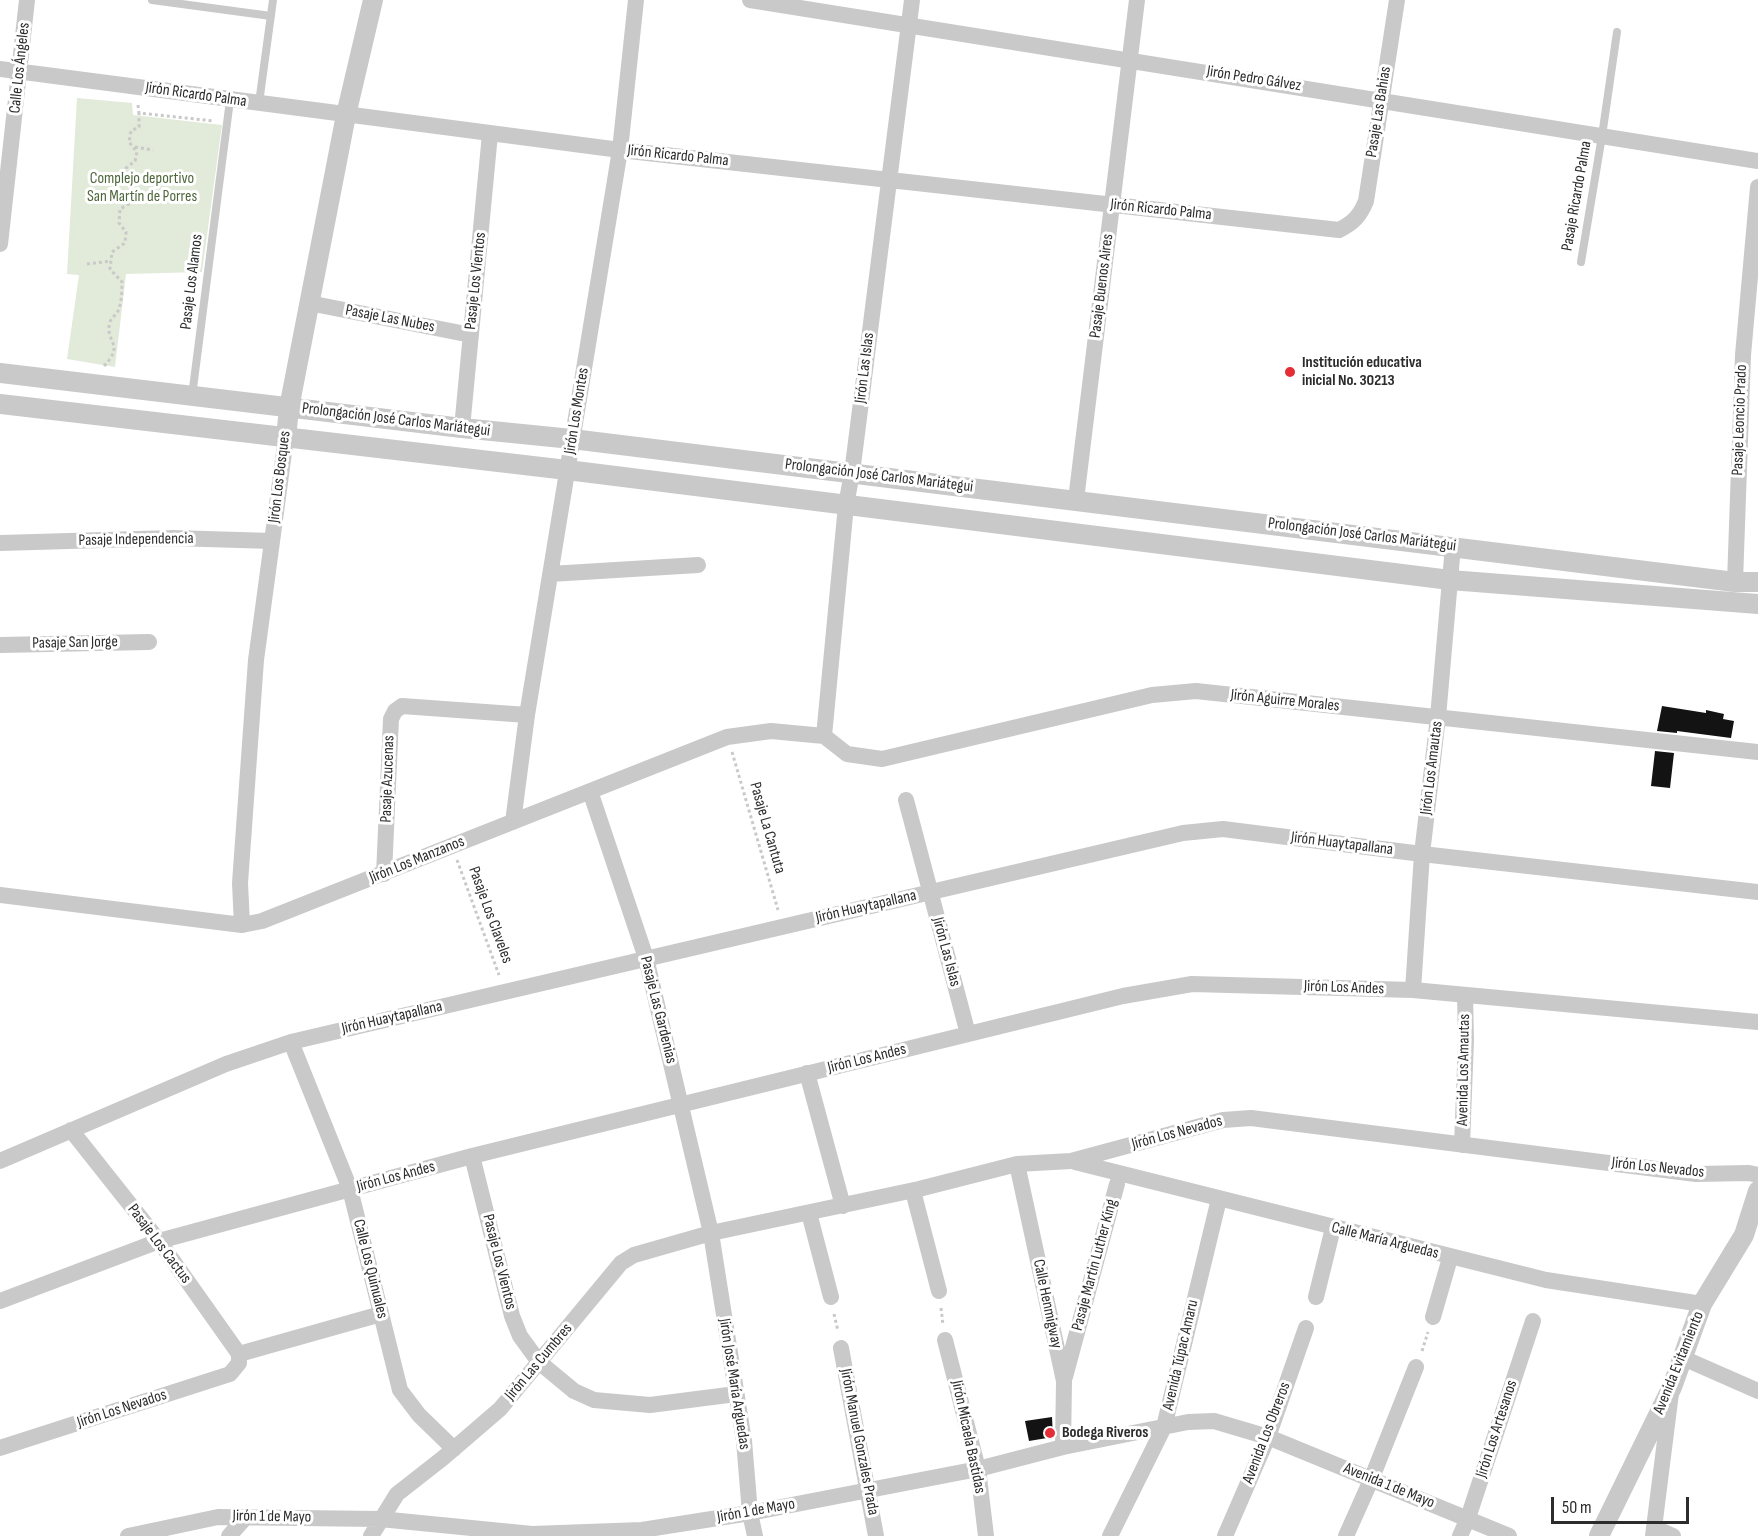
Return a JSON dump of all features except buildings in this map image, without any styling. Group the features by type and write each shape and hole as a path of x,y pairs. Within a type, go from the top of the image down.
{"street":[{"name":"Calle Los Ángeles","path":"0,244 21,72 27,0"},
{"name":"Jirón Los Bosques","path":"242,925 240,884 256,660 289,408 346,115 373,0"},
{"name":"Jirón Los Montes","path":"513,822 527,715 620,150 636,0"},
{"name":"Jirón Pedro Gálvez","path":"750,0 1758,161"},
{"name":"Jirón Las Islas","path":"824,736 846,505 852,473 912,0"},
{"name":"Pasaje Buenos Aires","path":"1076,500 1137,0"},
{"name":"Pasaje Las Bahias","path":"1355,220 1362,212 1366,201 1397,0"},
{"name":"Jirón Ricardo Palma","path":"0,69 490,134 889,180 1339,230 1355,220"},
{"name":"Pasaje Los Vientos","path":"462,428 490,134"},
{"name":"Pasaje Leoncio Prado","path":"1735,582 1743,355 1758,188"},
{"name":"Pasaje Las Nubes","path":"309,303 471,335"},
{"name":"Prolongación José Carlos Mariátegui","path":"0,374 572,439 1735,582 1758,582"},
{"name":"Prolongación José Carlos Mariátegui","path":"0,404 567,470 1450,580 1758,604"},
{"name":"Pasaje Independencia","path":"0,543 173,538 272,542"},
{"name":"Jirón Los Amautas","path":"1413,990 1422,854 1438,717 1453,546"},
{"path":"550,574 698,564"},
{"name":"Pasaje San Jorge","path":"0,645 149,642"},
{"name":"Jirón Aguirre Morales","path":"824,736 847,754 882,759 1152,695 1196,691 1758,752"},
{"name":"Pasaje Azucenas","path":"384,874 391,719 395,711 402,706 527,715"},
{"name":"Jirón Los Manzanos","path":"0,895 242,925 262,921 384,874 728,737 771,731 824,736"},
{"name":"Pasaje Las Gardenias","path":"590,791 646,958 711,1233"},
{"name":"Jirón Las Islas","path":"906,800 968,1034"},
{"name":"Jirón Huaytapallana","path":"0,1161 226,1064 291,1042 1183,833 1224,829 1758,892"},
{"name":"Jirón Los Andes","path":"0,1301 159,1241 472,1156 1123,996 1192,984 1413,990 1758,1022"},
{"name":"Avenida Los Amautas","path":"1462,1144 1466,1040 1465,995"},
{"name":"Calle Los Quinuales","path":"291,1042 350,1189 400,1390 419,1415 454,1449"},
{"path":"807,1073 843,1206"},
{"name":"Jirón Los Nevados","path":"711,1233 913,1191 1017,1164 1071,1161 1223,1120 1251,1118 1696,1174 1749,1173 1758,1175"},
{"name":"Pasaje Los Cactus","path":"71,1130 159,1241 239,1358"},
{"name":"Pasaje Los Vientos","path":"472,1156 512,1316 520,1336 538,1362 574,1390 594,1400 650,1405 736,1394"},
{"name":"Calle María Arguedas","path":"1071,1161 1546,1281 1702,1304"},
{"name":"Calle Henmigway","path":"1017,1164 1064,1381 1063,1447"},
{"name":"Pasaje Martin Luther King","path":"1064,1381 1117,1184"},
{"path":"913,1191 939,1291"},
{"name":"Avenida Evitamiento","path":"1599,1536 1672,1387 1702,1304 1744,1235 1758,1191"},
{"name":"Avenida Túpac Amaru","path":"1110,1536 1164,1427 1219,1199"},
{"path":"809,1213 831,1297"},
{"path":"1316,1297 1333,1227"},
{"name":"Jirón Las Cumbres","path":"371,1536 380,1518 397,1494 500,1409 621,1263 634,1254 711,1233"},
{"name":"Jirón José María Arguedas","path":"711,1233 744,1441 750,1513 755,1536"},
{"path":"1433,1317 1450,1257"},
{"name":"Jirón Los Nevados","path":"0,1448 230,1374 239,1358 381,1314"},
{"name":"Jirón Los Artesanos","path":"1460,1536 1533,1322"},
{"name":"Avenida Los Obreros","path":"1225,1536 1268,1437 1306,1328"},
{"name":"Jirón Micaela Bastidas","path":"945,1340 978,1469 986,1536"},
{"name":"Jirón Manuel Gonzales Prada","path":"841,1348 876,1536"},
{"path":"1683,1358 1758,1391"},
{"path":"1346,1536 1416,1367"},
{"path":"1672,1387 1654,1532 1673,1536"},
{"name":"Jirón 1 de Mayo","path":"128,1536 218,1517 380,1518 532,1535 642,1533 978,1469 1063,1447 1188,1422 1214,1421 1268,1437"},
{"name":"Avenida 1 de Mayo","path":"1268,1437 1509,1536"},
{"path":"230,1536 246,1517"}],"lane":[{"path":"152,0 271,16"},
{"path":"259,104 273,0"},
{"name":"Pasaje Ricardo Palma","path":"1581,262 1617,32"},
{"name":"Pasaje Los Alamos","path":"192,396 230,100"}],"path":[{"path":"100,370 113,356 114,345 109,332 110,320 118,311 122,297 122,282 110,270 112,252 125,243 126,232 118,223 120,209 131,203 132,190 124,180 126,168 135,161 137,152 129,142 130,131 139,127 138,101"},
{"path":"139,113 227,123"},
{"path":"133,146 153,150"},
{"path":"87,264 111,261"},
{"name":"Pasaje La Cantuta","path":"728,737 783,926"},
{"name":"Pasaje Los Claveles","path":"452,846 505,991"},
{"path":"939,1291 945,1340"},
{"path":"831,1297 841,1348"},
{"path":"1416,1367 1433,1317"}],"green space":[{"name":"Complejo deportivo San Martín de Porres","path":"77,98 132,103 133,115 222,125 202,272 126,274 115,367 67,359 79,275 67,274"}],"place":[{"name":"Institución educativa inicial No. 30213","path":"1290,372"},
{"name":"Bodega Riveros","path":"1050,1433"}]}
